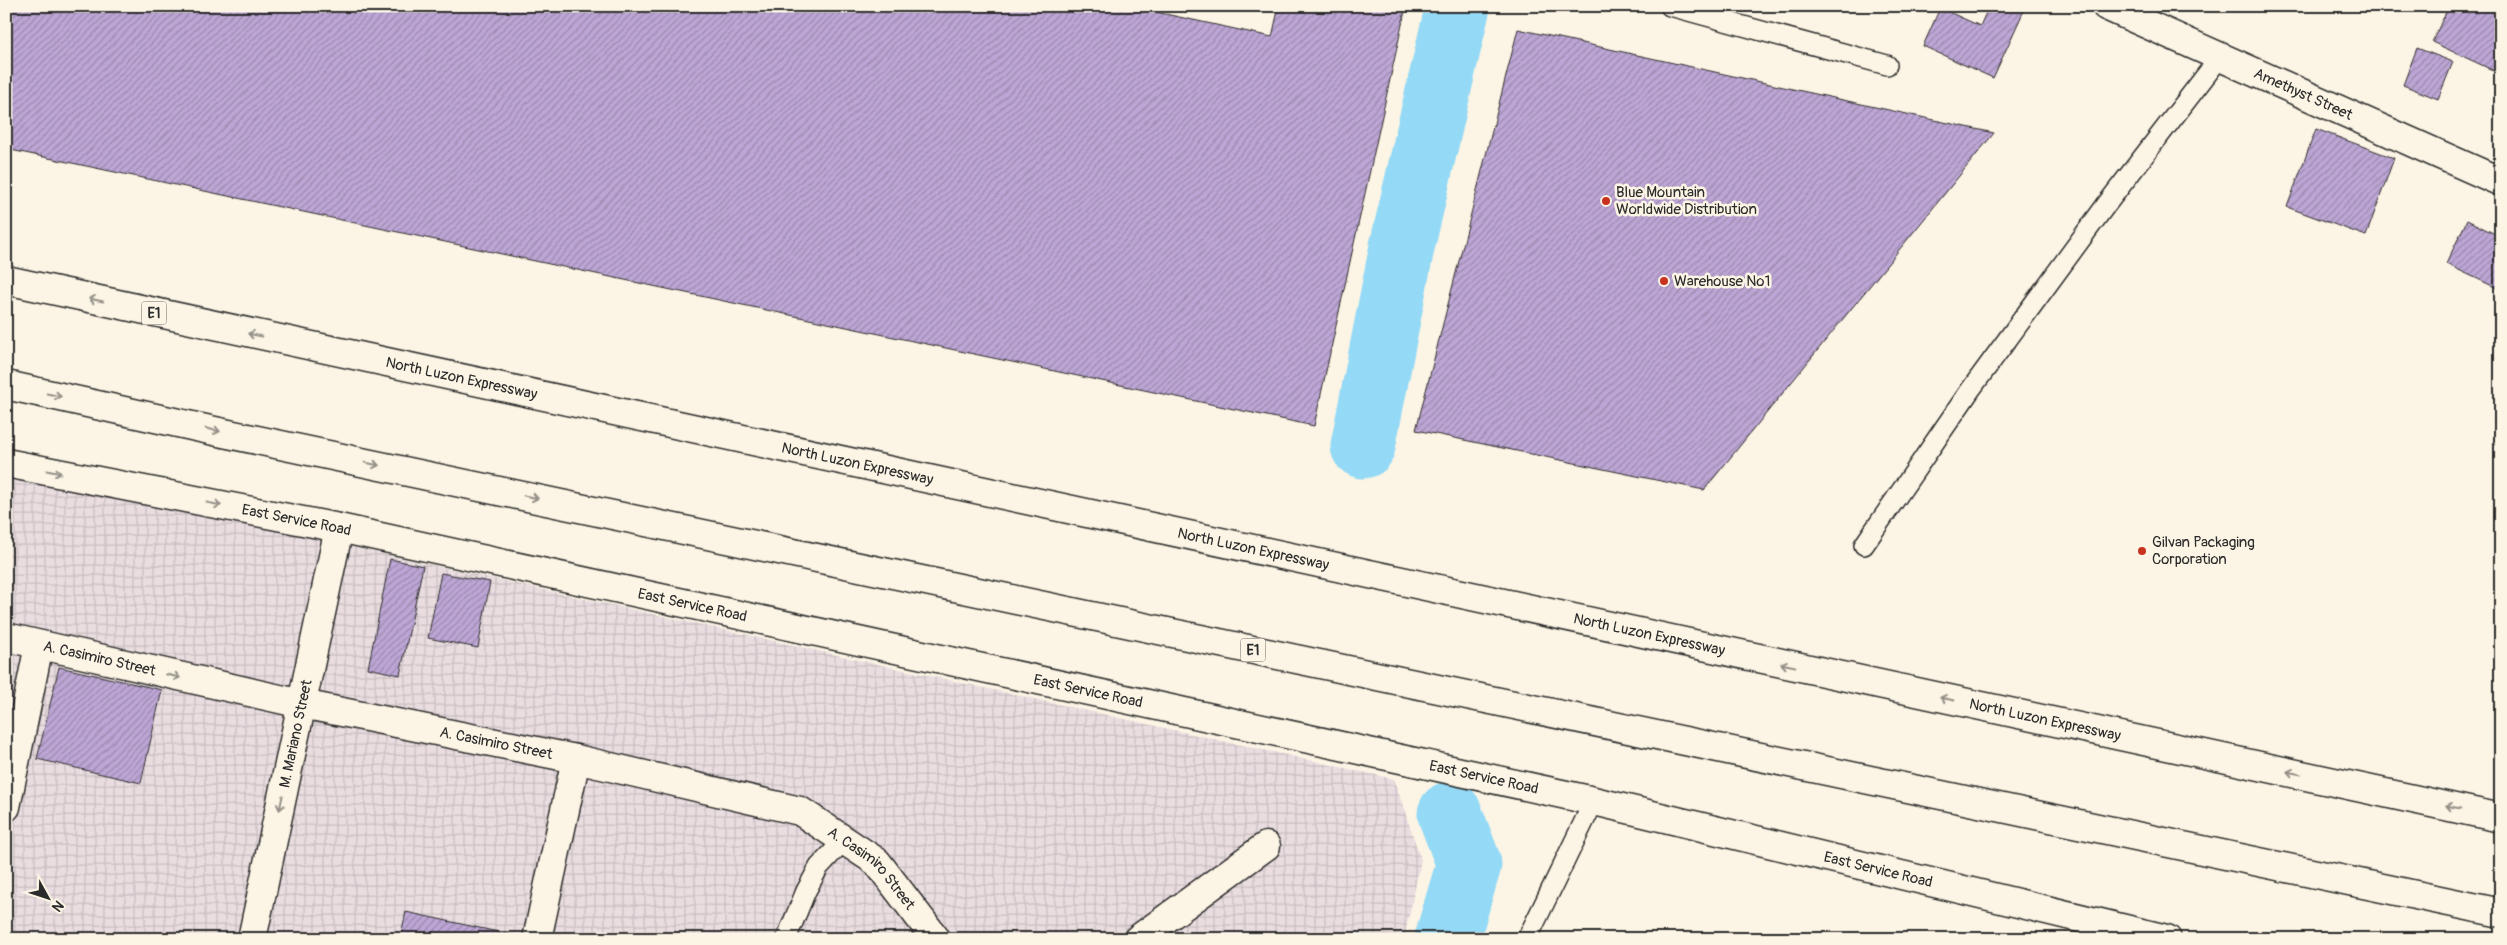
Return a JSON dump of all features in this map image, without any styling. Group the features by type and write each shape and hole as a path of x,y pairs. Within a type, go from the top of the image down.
{"main road":[{"name":"Amethyst Street","path":"2106,6 2501,182"},
{"name":"North Luzon Expressway","path":"6,280 2501,818"},
{"name":"E1","path":"6,385 219,432 2501,913"},
{"name":"East Service Road","path":"6,463 339,528 1594,801 2167,939"},
{"name":"M. Mariano Street","path":"252,939 339,528"},
{"name":"A. Casimiro Street","path":"6,637 302,704 576,759 800,811 845,839 877,862 936,939"},
{"path":"6,807 39,646"},
{"path":"537,939 576,759"},
{"path":"1138,939 1266,846"}],"lane":[{"path":"1670,6 1887,65"},
{"path":"1864,545 1971,389 2106,205 2220,58"},
{"path":"1527,939 1594,801"},
{"path":"786,939 806,891 820,868 845,839"}],"shaded area":[{"path":"6,470 1394,779 1421,860 1404,939 6,939"}],"building":[{"path":"6,6 1157,6 1156,12 1272,37 1279,6 1381,6 1405,11 1314,426 6,149"},
{"path":"1989,6 2026,6 1993,78 1923,46 1940,8 1980,26"},
{"path":"2449,6 2501,6 2501,74 2432,42"},
{"name":"Warehouse №1","path":"1518,29 1994,133 1704,490 1416,430"},
{"path":"2417,48 2453,62 2438,99 2403,85"},
{"path":"2316,129 2394,158 2366,236 2287,207"},
{"path":"2467,220 2501,237 2501,290 2446,264"},
{"path":"390,559 423,566 400,675 368,668"},
{"path":"441,573 490,582 478,648 428,638"},
{"path":"59,667 162,690 141,783 37,759"},
{"path":"406,912 512,935 512,939 400,939"}],"waterway":[{"path":"1363,446 1402,247 1458,6"},
{"path":"1447,939 1469,864 1450,814"}],"place":[{"name":"Blue Mountain Worldwide Distribution","path":"1606,201"},
{"name":"Warehouse №1","path":"1664,281"},
{"name":"Gilvan Packaging Corporation","path":"2142,551"}]}
